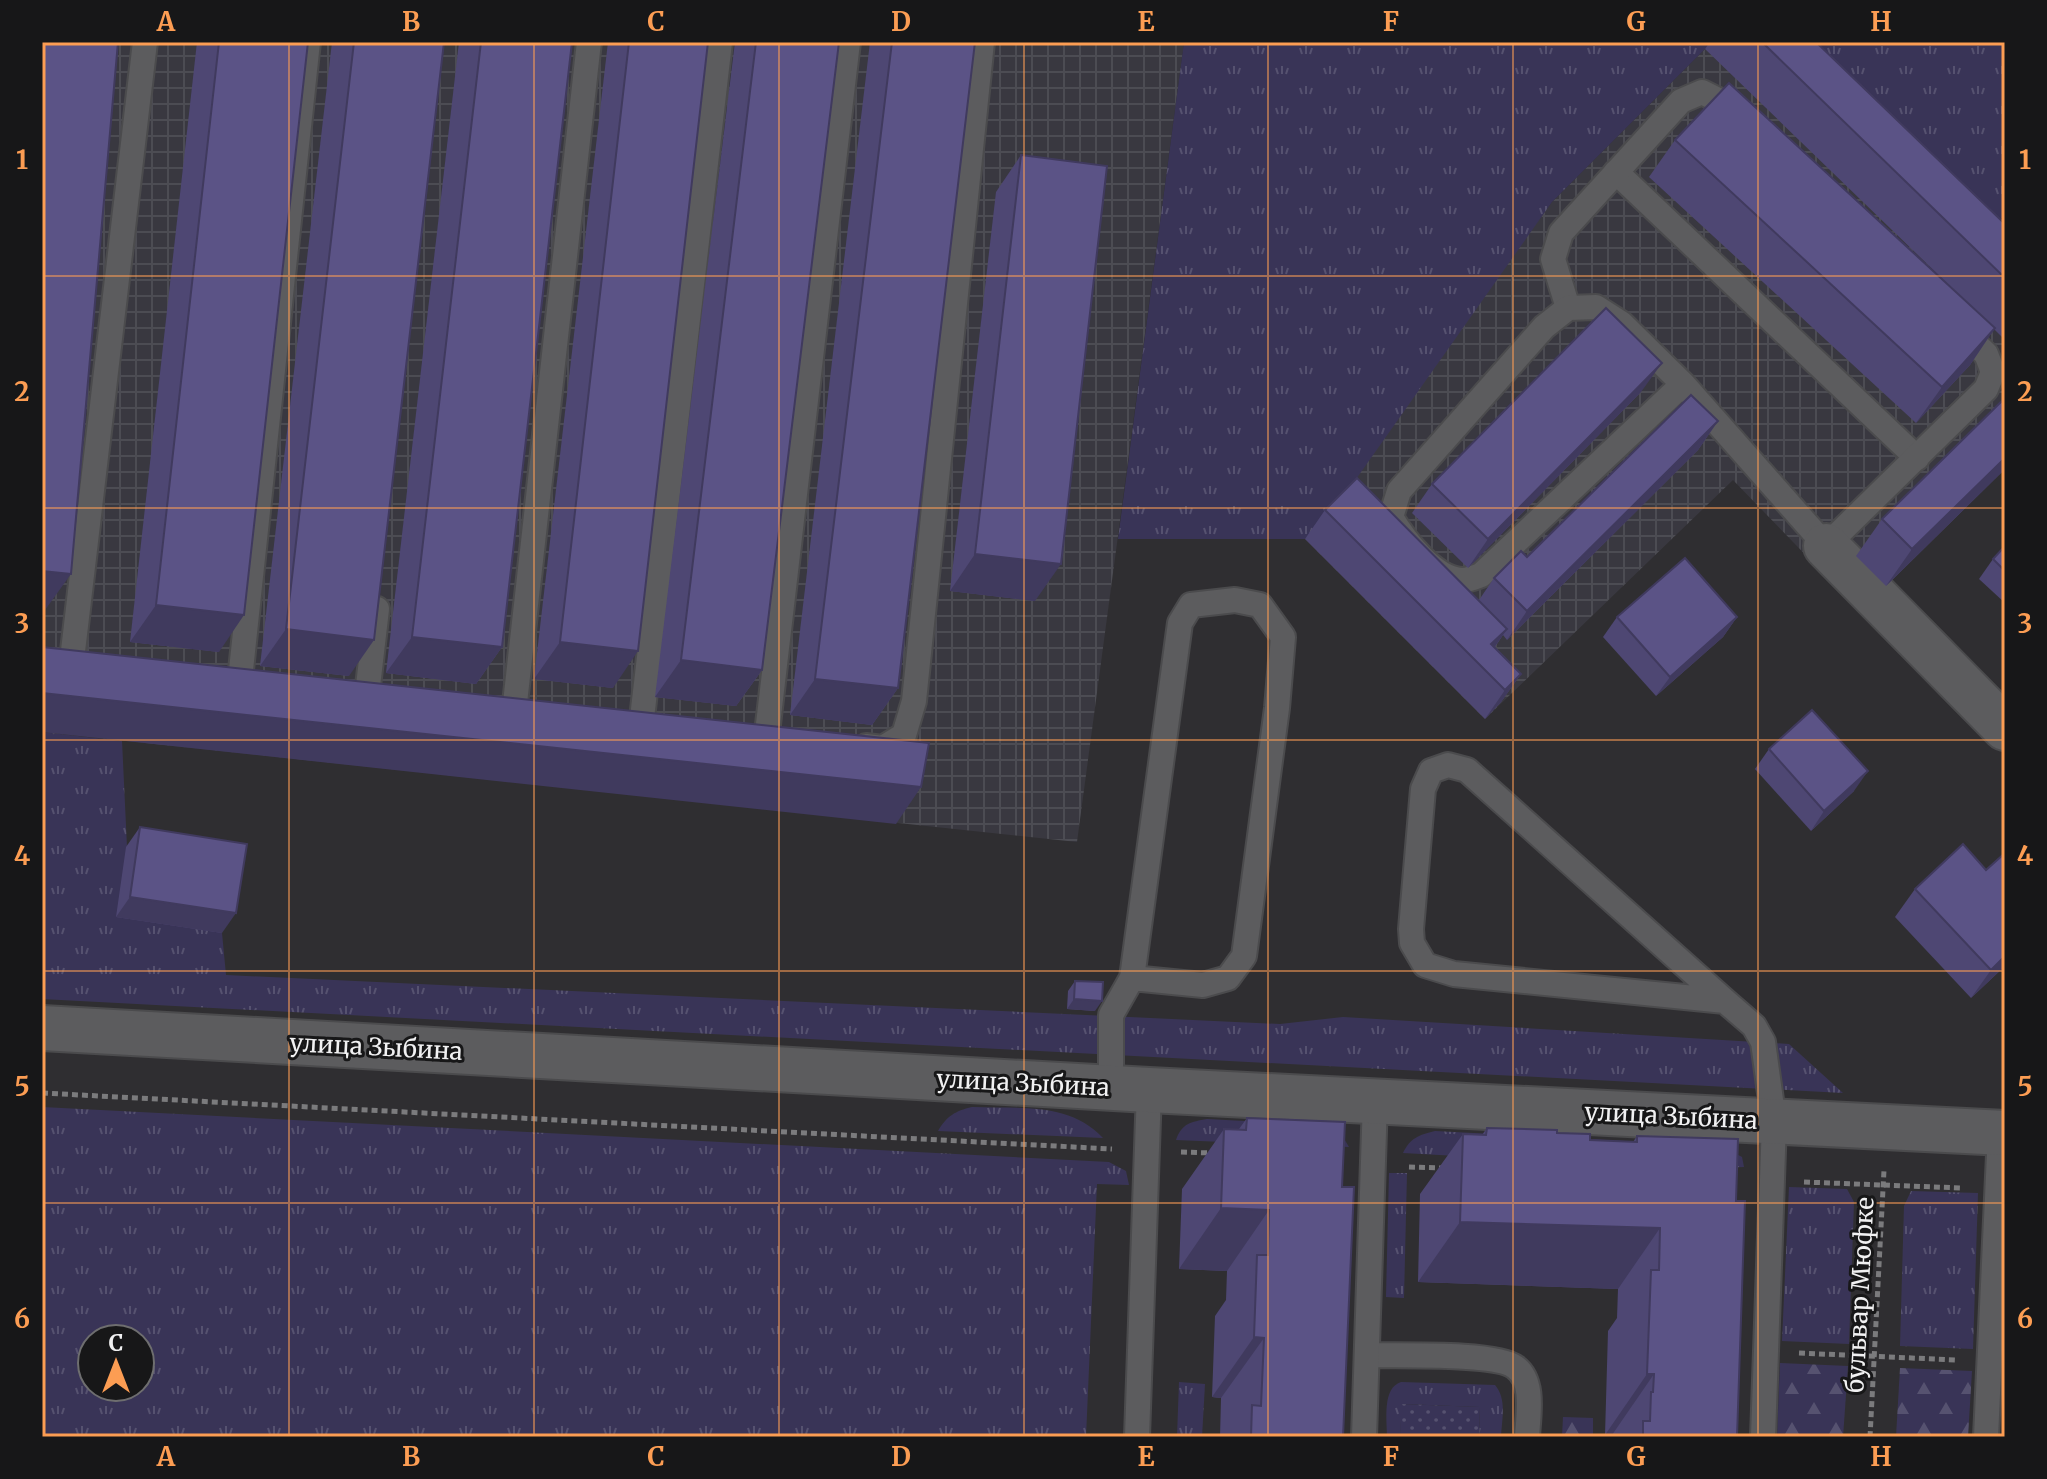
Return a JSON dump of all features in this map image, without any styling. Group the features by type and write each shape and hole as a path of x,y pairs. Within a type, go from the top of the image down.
{"street":[{"path":"1826,546 2005,728"},
{"name":"улица Зыбина","path":"42,1028 1130,1089 2003,1133"}],"lane":[{"path":"73,651 145,42"},
{"path":"269,674 233,670 308,42"},
{"path":"486,700 523,704 589,42"},
{"path":"642,718 720,42"},
{"path":"796,737 759,732 848,42"},
{"path":"839,743 883,748 904,735 914,701 982,42"},
{"path":"1568,308 1553,259 1561,233 1681,101 1702,92 1722,102 1756,135"},
{"path":"1616,172 1917,458"},
{"path":"1683,384 1481,575 1463,580 1442,574 1405,540 1391,517 1399,491 1544,327 1568,308 1596,307 1621,323 1683,384 1826,546 1986,389 1993,372 1986,354 1940,310"},
{"path":"368,686 379,592"},
{"path":"1132,978 1203,985 1228,978 1244,956 1277,708 1283,637 1260,605 1235,600 1191,605 1180,623 1132,978 1111,1015 1147,1151 1137,1437"},
{"path":"340,683 398,689"},
{"path":"1725,1001 1454,974 1425,965 1412,943 1411,929 1423,789 1431,771 1448,765 1467,770 1754,1026 1763,1042 1774,1122 1763,1437"},
{"path":"1364,1437 1375,1100"},
{"path":"1986,1437 2003,1133"},
{"path":"1367,1355 1494,1359 1515,1367 1526,1383 1529,1403 1527,1437"}],"path":[{"path":"42,1093 1218,1153"},
{"name":"бульвар Мюфке","path":"1870,1437 1885,1155"},
{"path":"1373,1161 1446,1169"},
{"path":"1772,1180 1998,1189"},
{"path":"1766,1352 1990,1361"}],"shaded area":[{"path":"42,42 1184,42 1077,842 42,732"},
{"path":"1712,42 2005,285 2005,469 1855,606 1733,480 1485,719 1305,539 1552,202"}],"green space":[{"path":"1184,42 1712,42 1552,202 1337,506 1305,539 1118,539"},
{"path":"1756,42 2005,42 2005,215 1989,230"},
{"path":"42,732 122,741 127,847 222,933 226,975 1280,1024 1343,1017 1789,1044 1843,1093 42,999"},
{"path":"42,1107 1109,1162 1126,1171 1129,1185 1097,1184 1086,1437 42,1437"},
{"path":"972,1107 1059,1112 1089,1126 1103,1138 938,1131 952,1115"},
{"path":"1207,1119 1316,1125 1343,1137 1349,1147 1176,1140 1188,1124"},
{"path":"1435,1131 1721,1146 1742,1157 1744,1167 1692,1169 1403,1153 1416,1138"},
{"path":"1389,1173 1407,1173 1404,1298 1386,1297"},
{"path":"1789,1187 1847,1189 1854,1202 1849,1344 1782,1341"},
{"path":"1911,1191 1978,1193 1973,1349 1900,1346 1904,1206"},
{"path":"1780,1363 1848,1366 1843,1437 1777,1437"},
{"path":"1900,1368 1972,1371 1968,1437 1896,1437"},
{"path":"1179,1382 1205,1384 1202,1437 1177,1437"},
{"path":"1401,1382 1495,1385 1502,1403 1501,1437 1479,1437 1480,1407 1402,1404 1400,1437 1387,1437 1388,1398 1395,1385"},
{"path":"1401,1404 1480,1407 1479,1437 1400,1437"},
{"path":"1563,1417 1593,1418 1593,1437 1562,1437"}],"building":[{"path":"42,42 118,42 71,574 42,571"},
{"path":"219,42 308,42 244,615 156,605"},
{"path":"354,42 444,42 374,640 286,629"},
{"path":"481,42 572,42 502,647 412,637"},
{"path":"629,42 708,42 638,651 560,642"},
{"path":"756,42 839,42 762,670 681,660"},
{"path":"892,42 975,42 898,688 815,679"},
{"path":"1762,42 1816,42 2005,224 2005,278"},
{"path":"1729,83 1995,328 1942,387 1675,140"},
{"path":"1021,155 1107,166 1061,564 975,554"},
{"path":"1606,308 1662,363 1488,539 1432,484"},
{"path":"1691,395 1718,421 1527,611 1494,578 1521,551 1527,557"},
{"path":"2005,398 2005,458 1912,549 1882,519"},
{"path":"1357,478 1507,629 1491,644 1521,674 1505,690 1325,510"},
{"path":"2005,546 2005,571 1993,559"},
{"path":"1685,558 1737,617 1670,677 1617,617"},
{"path":"42,647 929,743 921,787 42,693"},
{"path":"1812,710 1868,771 1824,811 1769,749"},
{"path":"140,827 247,844 236,913 130,897"},
{"path":"1963,844 1986,870 2005,853 2005,956 1991,970 1915,889"},
{"path":"1075,981 1103,982 1102,1001 1074,999"},
{"path":"1247,1118 1345,1122 1342,1187 1354,1187 1343,1437 1251,1437 1252,1405 1261,1406 1264,1338 1254,1337 1257,1255 1268,1255 1269,1210 1221,1208 1224,1129 1246,1130"},
{"path":"1487,1128 1557,1130 1557,1133 1590,1134 1590,1140 1637,1142 1637,1136 1738,1139 1736,1201 1745,1201 1737,1437 1643,1437 1643,1421 1650,1421 1653,1392 1654,1374 1647,1374 1651,1270 1659,1270 1660,1228 1460,1222 1463,1134 1486,1135"}]}
